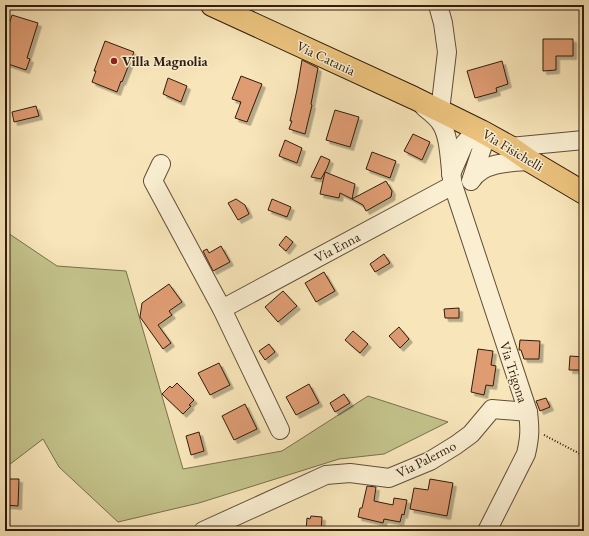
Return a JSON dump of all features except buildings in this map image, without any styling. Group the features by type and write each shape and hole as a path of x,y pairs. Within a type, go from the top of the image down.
{"main road":[{"name":"Via Catania","path":"212,5 440,111"},
{"name":"Via Fisichelli","path":"440,111 510,147 530,161 584,193"}],"street":[{"path":"438,5 443,23 447,52 440,111"},
{"name":"Via Trigona","path":"414,98 440,121 446,135 452,180 460,210 529,420 529,441 526,454 487,531"},
{"path":"452,180 464,144 471,136 481,131 483,145 472,178 465,192 460,210"},
{"path":"510,147 584,140"},
{"path":"472,178 485,168 500,163 530,161"},
{"path":"160,164 153,180 222,309 280,430"},
{"name":"Via Enna","path":"222,309 452,180"},
{"name":"Via Palermo","path":"203,531 326,475 350,473 390,478 430,461 456,445 471,434 492,409 529,420"}],"path":[{"path":"529,420 584,456"}],"shaded area":[{"path":"5,231 57,266 126,271 183,469 282,451 368,396 448,422 384,454 339,459 199,503 118,522 59,467 43,439 5,468"}],"place":[{"name":"Villa Magnolia","path":"114,61"}]}
